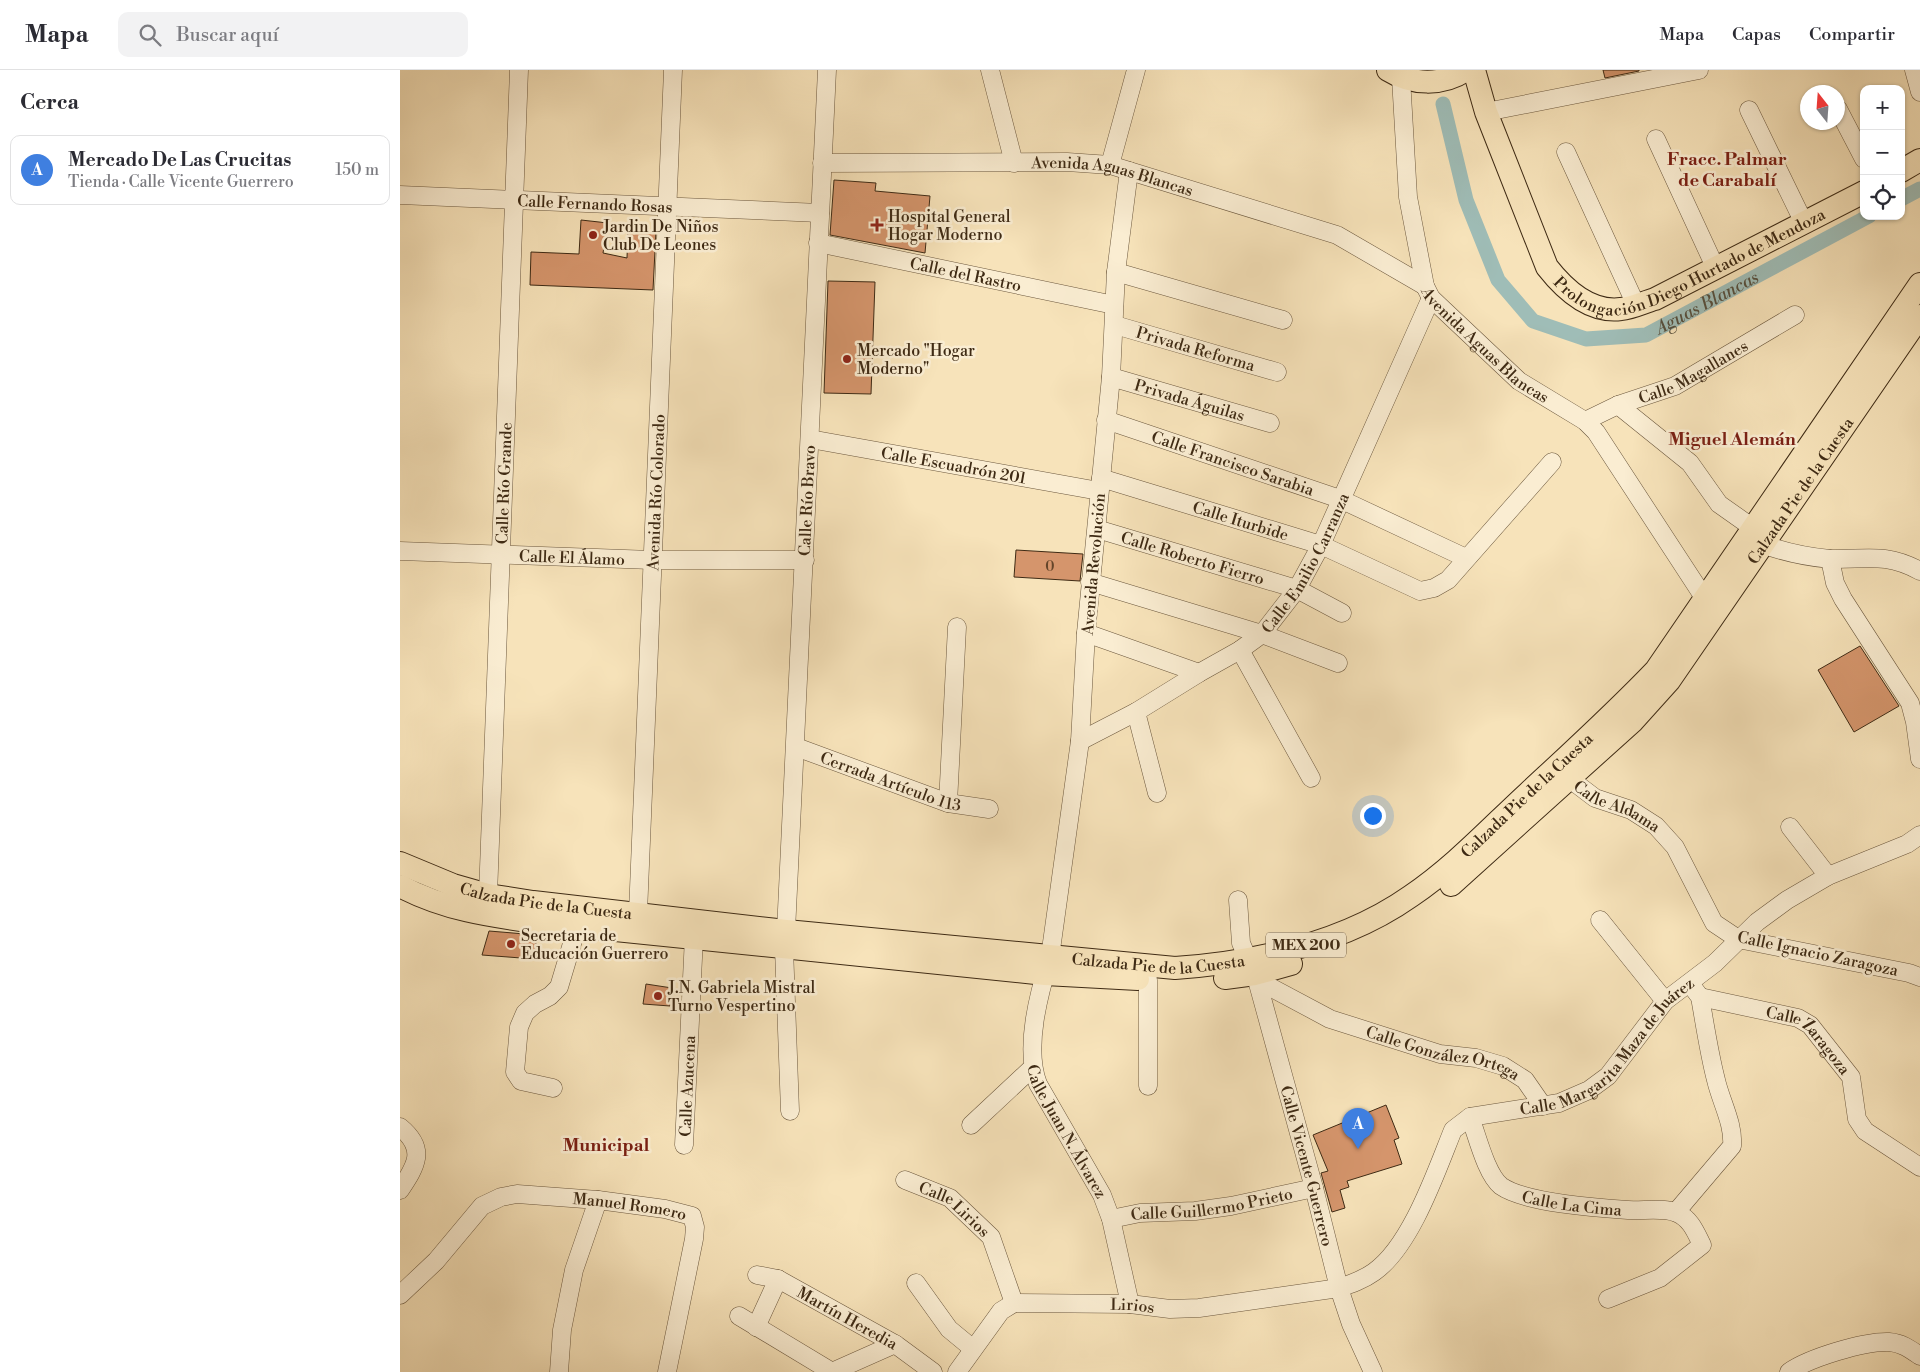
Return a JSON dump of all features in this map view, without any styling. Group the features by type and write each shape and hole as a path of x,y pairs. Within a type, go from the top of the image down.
{"main road":[{"path":"1395,74 1429,82 1460,74 1466,70"},
{"name":"Prolongación Diego Hurtado de Mendoza","path":"1474,70 1486,112 1547,268 1560,284 1581,300 1602,308 1621,309 1655,299 1860,194"},
{"path":"1905,169 1920,160"},
{"name":"Calzada Pie de la Cuesta","path":"400,886 448,906 489,916 578,927 694,937 785,940 1047,965 1148,980 1220,979 1253,971 1316,943 1347,932 1377,917 1417,892 1444,872 1477,852 1563,773 1633,721 1669,681 1758,536 1920,284"},
{"name":"MEX 200","path":"1898,349 1920,316"},
{"name":"Calzada Pie de la Cuesta","path":"1563,773 1656,670 1705,599 1758,536 1898,349"},
{"name":"Calzada Pie de la Cuesta","path":"400,863 452,885 488,895 533,902 638,913 785,940"},
{"name":"Calzada Pie de la Cuesta","path":"1047,965 1175,968 1219,965 1253,971"}],"street":[{"name":"Calle Río Grande","path":"488,895 519,70"},
{"name":"Avenida Río Colorado","path":"638,913 673,70"},
{"name":"Calle Río Bravo","path":"790,1111 785,940 796,747 827,70"},
{"name":"Avenida Aguas Blancas","path":"990,70 1014,163"},
{"path":"1110,165 1136,70"},
{"path":"1486,112 1699,70"},
{"path":"1914,70 1920,92"},
{"path":"1395,74 1408,197 1428,292"},
{"path":"1749,110 1804,223"},
{"path":"1845,122 1860,151"},
{"path":"1656,139 1716,269"},
{"path":"1566,152 1636,305"},
{"name":"Avenida Aguas Blancas","path":"822,163 1067,162 1110,165 1337,236 1428,292 1519,381 1585,420 1596,432 1705,599"},
{"name":"Avenida Revolución","path":"1047,965 1080,741 1090,582 1097,529 1111,377 1116,272 1129,171"},
{"name":"Calle Fernando Rosas","path":"400,195 820,212"},
{"name":"Calle del Rastro","path":"818,243 1114,305"},
{"path":"1116,272 1282,320"},
{"name":"Calle Emilio Carranza","path":"1080,741 1136,712 1240,650 1262,634 1297,589 1321,545 1428,292"},
{"name":"Calle Magallanes","path":"1585,420 1618,406 1676,386 1795,315"},
{"name":"Privada Reforma","path":"1114,325 1277,372"},
{"name":"Calzada Pie de la Cuesta","path":"1898,349 1920,328"},
{"name":"Privada Águilas","path":"1111,377 1270,423"},
{"path":"1618,406 1690,463 1718,504 1758,536 1784,552 1830,559 1882,558 1902,561 1920,571"},
{"name":"Calle Francisco Sarabia","path":"1106,420 1340,499 1466,558"},
{"name":"Calle Escuadrón 201","path":"810,439 1100,484"},
{"path":"1466,558 1552,462"},
{"name":"Calle Iturbide","path":"1100,484 1321,545 1420,591 1434,588 1448,580 1466,558"},
{"name":"Calle Roberto Fierro","path":"1097,529 1297,589 1342,613"},
{"name":"Calle El Álamo","path":"400,551 652,560 805,560"},
{"path":"1830,559 1835,583 1843,599 1910,703 1915,722 1920,759"},
{"path":"1090,582 1262,634 1338,663"},
{"path":"948,803 957,627"},
{"path":"1086,633 1199,673"},
{"path":"1240,650 1311,778"},
{"path":"1136,712 1157,793"},
{"name":"Cerrada Artículo 113","path":"796,747 948,803 989,809"},
{"name":"Calle Aldama","path":"1563,773 1595,798 1631,810 1656,826 1675,847"},
{"path":"1790,827 1828,876"},
{"name":"Calle Margarita Maza de Juárez","path":"1470,1117 1543,1106 1589,1090 1608,1076 1666,1001 1715,963 1738,939 1787,900 1828,876 1907,844 1920,834"},
{"name":"Calle Ignacio Zaragoza","path":"1675,847 1714,923 1738,939 1909,973 1920,977"},
{"name":"Calle Vicente Guerrero","path":"1238,900 1241,943 1253,971 1314,1188 1339,1288 1351,1324 1373,1372"},
{"path":"1600,920 1666,1001"},
{"path":"553,1088 520,1081 515,1072 519,1027 525,1013 535,1004 550,996 559,987 578,927"},
{"name":"Calle Azucena","path":"684,1145 694,937"},
{"name":"Calle Juan N. Álvarez","path":"1047,965 1032,1046 1032,1068 1038,1084 1102,1195 1111,1219 1130,1304"},
{"name":"Calle González Ortega","path":"1253,971 1330,1019 1440,1054 1476,1058 1503,1066 1524,1080 1543,1106"},
{"path":"1148,980 1148,1086"},
{"path":"1608,1299 1660,1278 1702,1245 1693,1226 1686,1218 1676,1212 1732,1146 1733,1133 1724,1110 1716,1080 1700,997 1689,982"},
{"name":"Calle Zaragoza","path":"1700,997 1798,1018 1810,1025 1851,1077 1857,1119 1864,1131 1920,1167"},
{"path":"971,1125 1032,1068"},
{"path":"1339,1288 1375,1271 1406,1237 1454,1130 1470,1117"},
{"name":"Calle La Cima","path":"1470,1117 1488,1167 1501,1185 1534,1198 1628,1210 1676,1212"},
{"path":"400,1127 413,1140 417,1154 416,1166 400,1190"},
{"name":"Calle Lirios","path":"905,1180 950,1198 992,1237 1014,1303"},
{"name":"Calle Guillermo Prieto","path":"1111,1219 1140,1213 1196,1211 1231,1206 1314,1188"},
{"name":"Manuel Romero","path":"400,1296 436,1261 482,1206 501,1197 518,1194 598,1200 665,1209 692,1216 695,1227 694,1240 667,1372"},
{"path":"559,1372 562,1330 574,1270 598,1200"},
{"name":"Martín Heredia","path":"757,1276 778,1279 895,1344 932,1372"},
{"path":"756,1327 778,1279"},
{"path":"916,1283 949,1329 972,1348"},
{"name":"Lirios","path":"1014,1303 1130,1304 1170,1309 1199,1308 1339,1288"},
{"path":"957,1372 972,1348 1001,1311 1014,1303"},
{"path":"739,1316 832,1372 895,1344"},
{"path":"1789,1372 1804,1362 1862,1346 1888,1342 1904,1345 1920,1356"}],"building":[{"path":"1603,70 1639,70 1639,71 1605,78"},
{"path":"834,180 876,183 875,191 930,196 925,253 830,235"},
{"path":"581,220 608,223 603,253 627,258 628,230 656,231 653,290 530,285 531,252 579,254"},
{"name":"Mercado \"Hogar Moderno\"","path":"828,281 875,282 871,394 824,393"},
{"path":"1016,550 1083,554 1080,581 1014,577"},
{"path":"1860,646 1899,706 1854,732 1818,670"},
{"name":"Secretaria de Educación Guerrero","path":"489,931 537,935 534,959 482,955"},
{"name":"J.N. Gabriela Mistral Turno Vespertino","path":"646,984 672,988 670,1006 643,1004"},
{"path":"1386,1105 1399,1138 1394,1140 1402,1164 1347,1181 1349,1187 1340,1190 1345,1208 1332,1212 1321,1173 1328,1171 1313,1135"}],"waterway":[{"name":"Aguas Blancas","path":"1443,104 1466,200 1498,280 1533,321 1586,339 1646,335 1862,220"},
{"name":"Aguas Blancas","path":"1905,197 1920,189"}],"place":[{"name":"Hospital General Hogar Moderno","path":"877,225"},
{"name":"Jardin De Niños Club De Leones","path":"593,235"},
{"name":"Mercado \"Hogar Moderno\"","path":"847,359"},
{"name":"Secretaria de Educación Guerrero","path":"511,944"},
{"name":"J.N. Gabriela Mistral Turno Vespertino","path":"658,996"},
{"name":"Mercado De Las Crucitas","path":"1358,1149"}],"district":[{"name":"Fracc. Palmar de Carabalí","path":"1727,169"},
{"name":"Miguel Alemán","path":"1732,439"},
{"name":"Municipal","path":"606,1145"}]}
